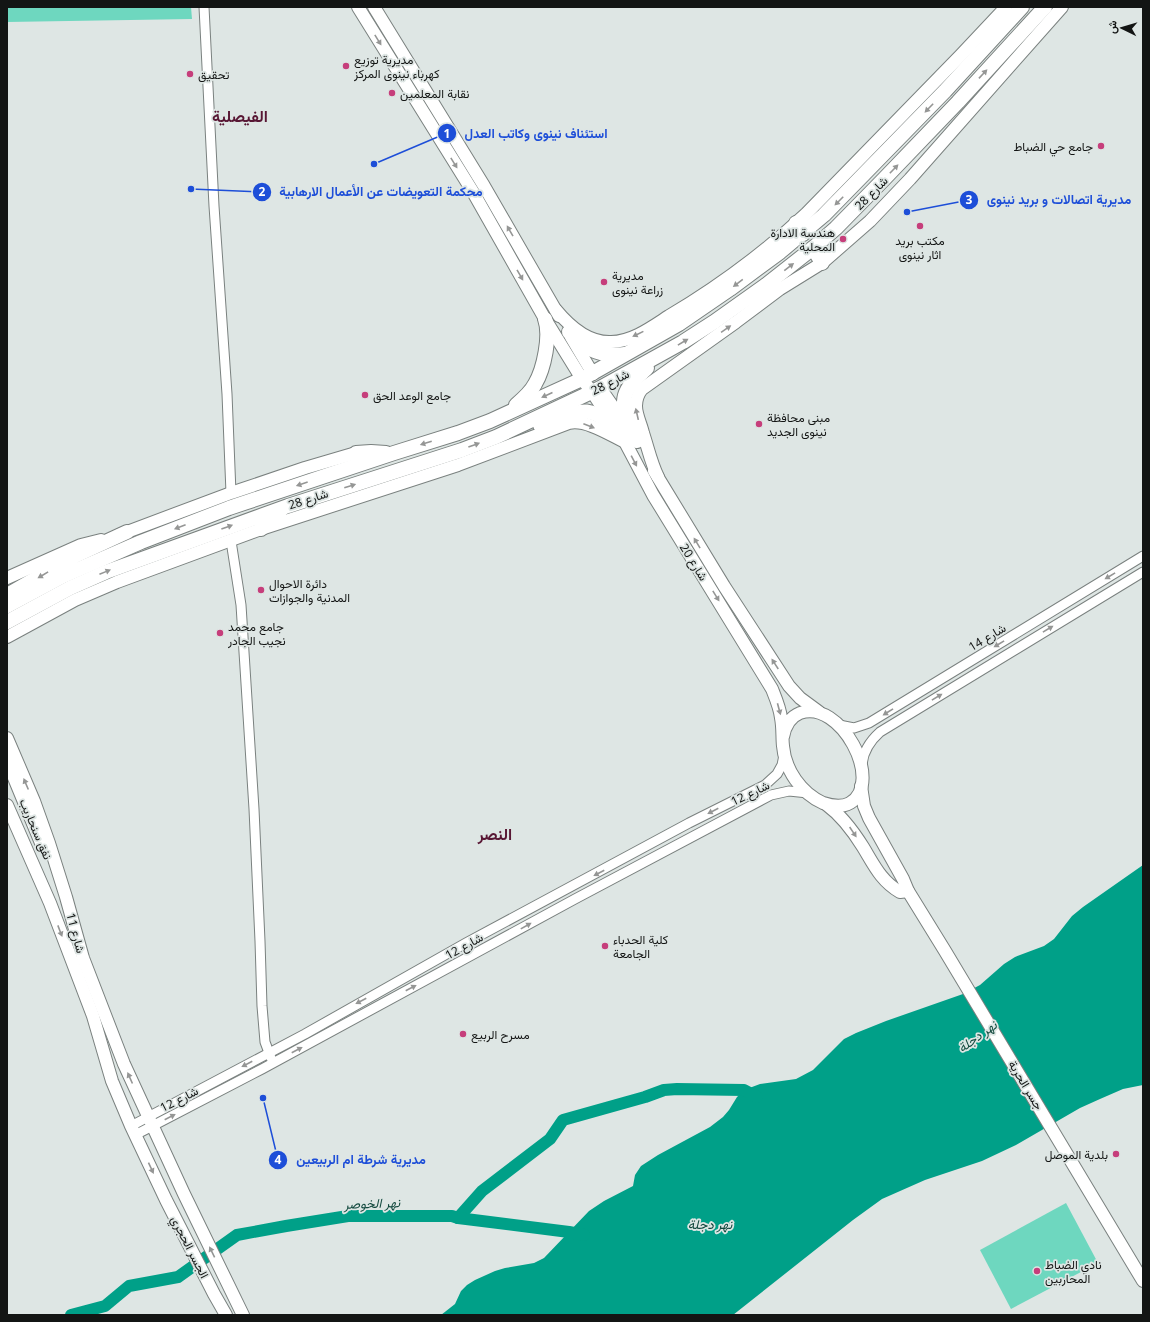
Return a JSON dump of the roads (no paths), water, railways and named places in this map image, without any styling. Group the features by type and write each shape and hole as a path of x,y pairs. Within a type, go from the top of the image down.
{"highway":[{"name":"شارع 28","path":"67,582 113,569 288,506 462,450 496,437 596,390 683,342 766,285 813,248 858,206 958,102 1035,27 1045,7"},
{"name":"شارع 28","path":"67,582 141,542 229,508 458,433 490,421 587,377 679,324 707,306 800,229 850,190 945,91 1015,8"},
{"path":"945,91 958,102"},
{"path":"813,248 822,263"},
{"path":"504,414 524,398 533,388 538,378 547,342 550,314"},
{"path":"569,332 579,342 594,351 606,354 631,352"},
{"path":"631,442 624,411 625,394 632,382 662,354"},
{"path":"587,377 596,390"},
{"path":"520,426 543,424 581,411 594,413 613,423"},
{"path":"356,453 394,453"},
{"path":"262,529 278,512 288,506"},
{"path":"7,595 75,556 127,532"},
{"path":"7,606 67,582"},
{"path":"7,622 67,582"}],"main road":[{"path":"358,7 472,192 550,314 587,377"},
{"path":"374,7 484,186 550,314 569,332 587,377"},
{"path":"658,477 637,416 636,401 638,394 642,389 780,289 822,263 870,221 902,188 1035,27 1062,7"},
{"path":"550,314 582,335 598,340 612,342 627,340 640,334 707,292 768,248 800,229 831,190 961,55 1015,8"},
{"name":"شارع 20","path":"596,390 631,442 658,477 724,586 789,686 803,701 820,712"},
{"name":"شارع 20","path":"596,390 613,423 631,442 653,495 772,689 781,717 783,736"},
{"path":"7,638 33,622 81,597 117,582 262,529 458,465 574,422 586,424 631,442"},
{"path":"10,577 81,545 127,532 231,493 305,468 356,453"},
{"path":"826,804 837,806 848,804 857,796 861,786 861,769 852,742 839,726 820,712 806,712 799,714 788,723 783,736 784,755 790,772 798,784 808,793 826,804 841,817 850,828 884,880 900,892 908,891"},
{"name":"شارع 11","path":"7,738 44,830 66,897 82,958 124,1064 184,1194"},
{"name":"نفق سنحاريب","path":"7,761 45,854 66,897"},
{"name":"نفق سنحاريب","path":"7,782 37,855 50,903"},
{"name":"جسر الحرية","path":"861,786 864,806 869,818 903,879 908,891 1143,1280"},
{"name":"شارع 11","path":"7,805 50,903 97,1029 112,1081 166,1200"},
{"name":"الجسر الحجري","path":"184,1194 243,1315"},
{"name":"الجسر الحجري","path":"166,1200 214,1294 222,1313"}],"street":[{"path":"204,7 214,206 227,394 231,493"},
{"path":"231,541 241,606 255,832 261,997 265,1042 274,1062"},
{"name":"شارع 14","path":"839,726 854,728 869,723 1143,556"},
{"name":"شارع 14","path":"861,769 864,755 870,742 880,732 1143,572"},
{"name":"شارع 12","path":"133,1130 435,961 689,823 765,785 777,774 782,765 784,755"},
{"name":"شارع 12","path":"150,1121 274,1062 771,795 789,791 808,793"},
{"path":"569,889 575,899"},
{"path":"435,961 442,972"}],"water":[{"name":"نهر دجلة","path":"1143,865 1143,1085 1123,1089 1080,1108 1016,1145 982,1161 925,1180 882,1199 853,1220 733,1315 441,1315 455,1304 461,1291 475,1280 495,1271 534,1263 544,1258 589,1211 604,1201 633,1186 635,1175 641,1166 658,1155 710,1127 723,1117 737,1097 744,1090 760,1084 796,1079 813,1070 844,1039 886,1021 963,994 980,985 1004,964 1015,957 1044,946 1054,939 1072,916"}],"waterway":[{"path":"458,1218 482,1191 550,1139 563,1120 645,1097 664,1090 744,1090 757,1097"},
{"name":"نهر الخوصر","path":"71,1315 105,1306 129,1286 178,1277 237,1235 348,1216 452,1216 584,1235"}],"place":[{"name":"مديرية توزيع كهرباء نينوى المركز","path":"346,66"},
{"name":"تحقيق","path":"190,74"},
{"name":"نقابة المعلمين","path":"392,93"},
{"name":"جامع حي الضباط","path":"1101,146"},
{"name":"استئناف نينوى وكاتب العدل","path":"374,164"},
{"name":"محكمة التعويضات عن الأعمال الارهابية","path":"191,189"},
{"name":"مديرية اتصالات و بريد نينوى","path":"907,212"},
{"name":"مكتب بريد اثار نينوى","path":"920,226"},
{"name":"هندسة الادارة المحلية","path":"843,239"},
{"name":"مديرية زراعة نينوى","path":"604,282"},
{"name":"جامع الوعد الحق","path":"365,395"},
{"name":"مبنى محافظة نينوى الجديد","path":"759,424"},
{"name":"دائرة الاحوال المدنية والجوازات","path":"261,590"},
{"name":"جامع محمد نجيب الجادر","path":"220,633"},
{"name":"كلية الحدباء الجامعة","path":"605,946"},
{"name":"مسرح الربيع","path":"463,1034"},
{"name":"مديرية شرطة ام الربيعين","path":"263,1098"},
{"name":"بلدية الموصل","path":"1116,1154"},
{"name":"نادي الضباط المحاربين","path":"1037,1271"}],"district":[{"name":"الفيصلية","path":"240,116"},
{"name":"النصر","path":"495,834"}]}
